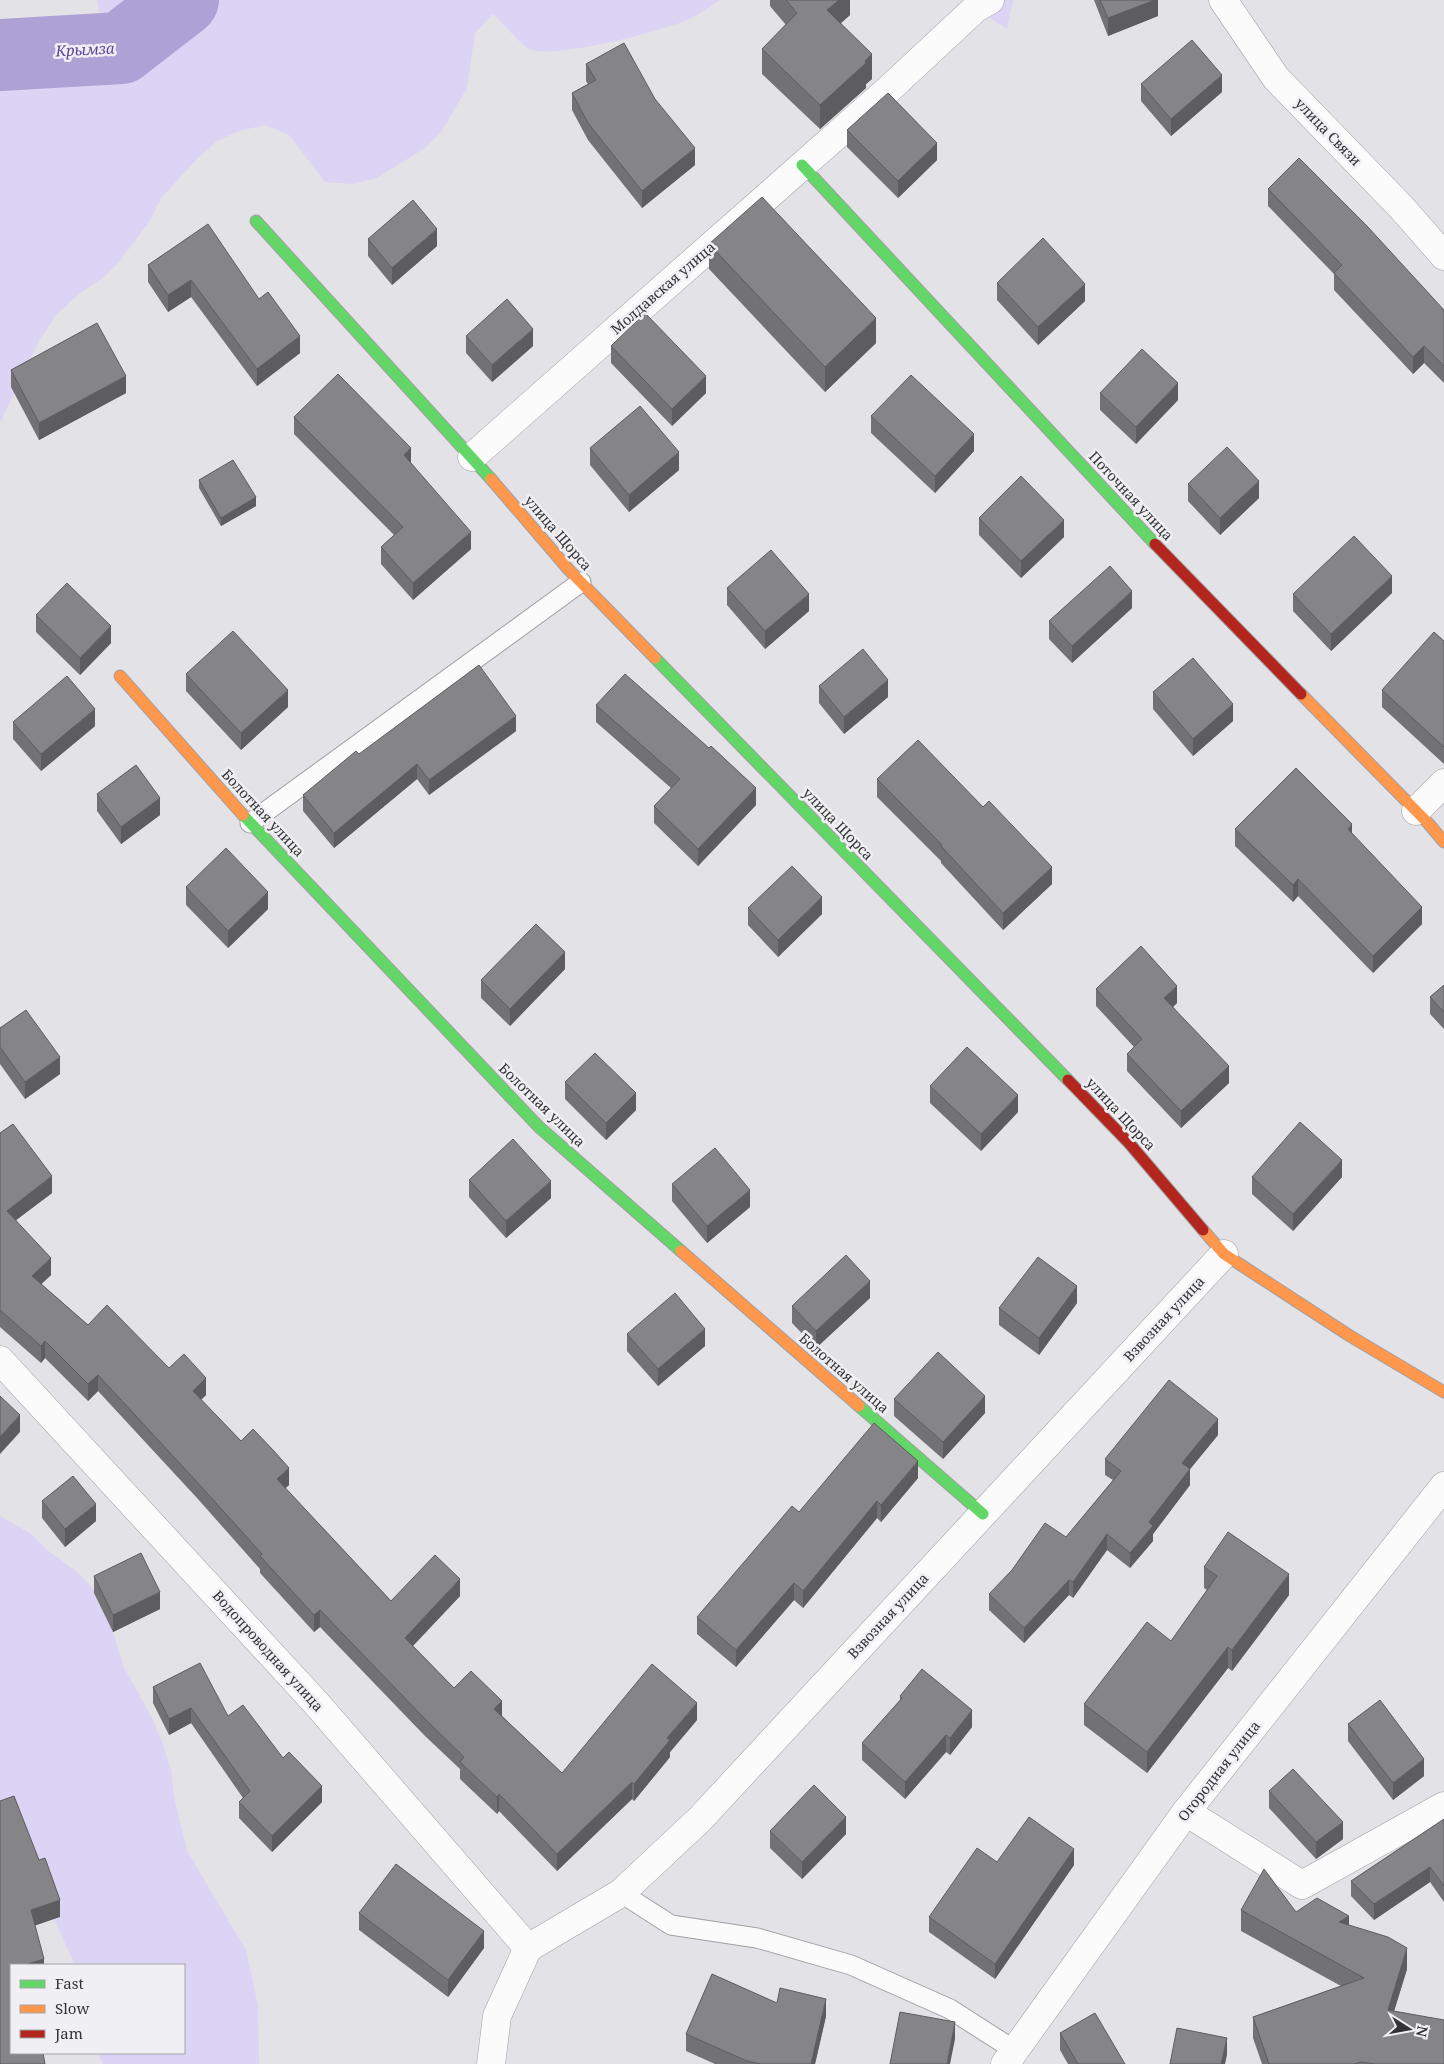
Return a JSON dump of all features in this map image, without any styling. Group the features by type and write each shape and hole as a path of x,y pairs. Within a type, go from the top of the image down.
{"street":[{"name":"Молдавская улица","path":"472,457 976,8 990,0"},
{"name":"улица Связи","path":"1223,0 1276,78 1402,208 1444,256"},
{"name":"Поточная улица","path":"802,165 1170,560 1416,811 1444,842"},
{"name":"улица Щорса","path":"256,221 472,457 581,582 1129,1143 1224,1254 1350,1336 1444,1392"},
{"name":"Болотная улица","path":"120,676 250,823 539,1127 983,1514"},
{"path":"1416,811 1444,783"},
{"name":"Взвозная улица","path":"528,1948 621,1893 700,1819 1224,1254"},
{"name":"Водопроводная улица","path":"0,1360 316,1703 528,1948"},
{"name":"Огородная улица","path":"1010,2057 1186,1812 1444,1486"},
{"path":"1186,1812 1302,1884 1444,1806"},
{"path":"492,2064 497,2016 528,1948"}],"lane":[{"path":"250,823 581,582"},
{"path":"621,1893 671,1924 757,1938 851,1965 950,2009 1010,2057"}],"shaded area":[{"path":"97,0 720,0 704,11 674,25 607,43 560,51 529,49 493,14 475,33 467,88 442,131 425,148 377,178 353,184 325,182 289,135 265,125 239,131 217,141 196,160 161,198 151,219 120,261 103,278 80,293 57,314 40,339 0,423 0,91 117,73 121,48 103,28"},
{"path":"1013,0 1007,29 964,1"},
{"path":"0,1516 31,1534 50,1552 77,1572 96,1592 108,1615 124,1668 151,1716 163,1744 171,1771 174,1797 187,1851 246,1950 258,2006 259,2064 103,2064 98,2054 185,2054 185,1964 75,1964 47,1903 0,1833"}],"building":[{"path":"786,0 839,0 827,10 872,54 865,61 866,63 820,105 762,49 797,13"},
{"path":"1100,0 1155,0 1108,18"},
{"path":"1192,40 1222,75 1171,119 1141,84"},
{"path":"624,43 655,99 695,148 642,191 588,123 572,93 596,80 586,64"},
{"path":"888,93 937,143 898,181 847,130"},
{"path":"1299,158 1367,226 1444,310 1444,366 1424,346 1413,357 1334,273 1342,265 1268,189"},
{"path":"762,197 876,318 825,367 709,244"},
{"path":"413,200 437,229 392,268 368,239"},
{"path":"208,224 259,299 268,292 300,336 257,369 191,280 168,295 148,265"},
{"path":"1043,238 1085,284 1038,327 997,283"},
{"path":"507,299 533,329 492,365 466,336"},
{"path":"645,313 706,376 672,409 611,346"},
{"path":"97,323 126,376 39,423 11,370"},
{"path":"1142,349 1178,383 1136,427 1100,393"},
{"path":"338,374 411,448 404,455 471,532 413,583 381,547 403,527 294,417"},
{"path":"911,375 974,434 935,476 871,416"},
{"path":"640,406 679,452 629,495 590,448"},
{"path":"1227,447 1259,481 1220,518 1188,484"},
{"path":"233,460 256,497 221,518 199,480"},
{"path":"1021,476 1064,520 1021,561 979,518"},
{"path":"1354,536 1392,576 1331,634 1293,594"},
{"path":"771,550 809,594 765,631 727,588"},
{"path":"1110,566 1132,591 1072,646 1049,621"},
{"path":"67,583 111,626 80,658 36,615"},
{"path":"233,631 288,690 241,733 186,674"},
{"path":"1434,632 1444,641 1444,747 1382,690"},
{"path":"863,649 888,680 844,717 819,686"},
{"path":"1193,658 1233,704 1193,739 1153,692"},
{"path":"479,665 516,716 429,780 417,764 334,833 303,795 356,751 359,754"},
{"path":"625,674 709,748 711,746 756,788 698,849 654,806 680,779 596,705"},
{"path":"67,676 95,709 41,754 13,722"},
{"path":"918,740 983,807 989,801 1052,867 1003,913 942,845 877,779"},
{"path":"136,765 160,798 121,827 97,794"},
{"path":"1296,768 1352,824 1348,829 1422,907 1373,956 1298,879 1293,885 1235,829"},
{"path":"226,848 268,892 228,931 186,887"},
{"path":"792,866 822,897 778,940 748,908"},
{"path":"536,924 565,952 510,1009 481,980"},
{"path":"1141,946 1177,986 1164,998 1229,1066 1181,1111 1127,1054 1142,1039 1096,989"},
{"path":"1444,985 1444,1012 1430,997"},
{"path":"26,1010 60,1057 25,1082 0,1047 0,1028"},
{"path":"967,1047 1018,1095 981,1134 930,1086"},
{"path":"595,1053 636,1093 606,1123 565,1082"},
{"path":"1300,1122 1342,1160 1293,1214 1252,1177"},
{"path":"13,1124 52,1176 7,1211 51,1258 32,1276 88,1325 107,1305 169,1368 184,1354 206,1378 193,1391 241,1441 253,1429 274,1451 289,1468 277,1479 391,1601 435,1555 460,1579 405,1638 454,1688 471,1671 502,1701 494,1709 562,1773 652,1664 697,1703 667,1738 670,1740 634,1784 632,1782 557,1854 499,1794 497,1797 460,1762 464,1757 320,1610 314,1615 260,1556 262,1554 98,1375 88,1384 45,1341 41,1346 0,1310 0,1133"},
{"path":"513,1139 551,1181 506,1221 469,1180"},
{"path":"715,1148 750,1190 707,1226 672,1184"},
{"path":"846,1255 870,1281 816,1331 792,1306"},
{"path":"1038,1257 1077,1286 1039,1338 999,1308"},
{"path":"675,1293 705,1329 658,1369 627,1334"},
{"path":"938,1352 985,1396 943,1442 894,1399"},
{"path":"1169,1380 1218,1419 1182,1463 1190,1469 1149,1522 1153,1526 1130,1553 1107,1534 1073,1582 1069,1580 1024,1628 989,1594 1012,1570 1045,1523 1066,1537 1121,1471 1105,1459"},
{"path":"0,1396 20,1415 0,1437"},
{"path":"874,1423 918,1461 881,1505 877,1501 803,1591 794,1583 736,1650 697,1617 792,1506 799,1512"},
{"path":"73,1476 96,1504 65,1529 42,1501"},
{"path":"1228,1532 1289,1574 1232,1650 1228,1647 1147,1752 1084,1704 1147,1622 1171,1641 1217,1576 1204,1567"},
{"path":"141,1553 160,1592 113,1615 94,1576"},
{"path":"200,1663 228,1716 243,1705 283,1758 289,1752 322,1786 272,1836 239,1802 250,1791 191,1708 169,1719 153,1687"},
{"path":"922,1669 972,1710 950,1738 946,1735 905,1782 862,1743 902,1698 900,1696"},
{"path":"1380,1700 1424,1759 1393,1783 1348,1724"},
{"path":"1293,1769 1343,1822 1316,1842 1269,1791"},
{"path":"814,1785 846,1817 802,1862 770,1831"},
{"path":"14,1796 39,1860 45,1858 60,1900 31,1910 44,1959 27,1964 10,1964 10,2054 43,2054 45,2064 0,2064 0,1801"},
{"path":"1029,1817 1074,1849 995,1964 929,1917 977,1848 997,1862"},
{"path":"1444,1819 1444,1886 1430,1867 1374,1904 1351,1881"},
{"path":"396,1864 484,1931 448,1980 359,1913"},
{"path":"1264,1869 1296,1912 1317,1898 1349,1916 1339,1922 1388,1937 1407,1948 1388,2010 1444,2020 1444,2064 1375,2064 1361,2062 1354,2064 1269,2064 1253,2017 1364,1978 1241,1910"},
{"path":"712,1974 777,2003 780,1988 826,1999 811,2064 761,2064 747,2061 686,2034"},
{"path":"900,2012 955,2022 947,2064 890,2064"},
{"path":"1095,2013 1125,2064 1078,2064 1060,2033"},
{"path":"1177,2028 1227,2038 1221,2064 1170,2064"}],"waterway":[{"name":"Крымза","path":"0,55 121,48 183,0"}],"traffic: fast":[{"path":"802,165 1155,544"},
{"path":"256,221 491,479"},
{"path":"655,658 1068,1080"},
{"path":"243,815 539,1127 681,1251"},
{"path":"859,1406 983,1514"}],"traffic: slow":[{"path":"491,479 569,570 655,658"},
{"path":"120,676 243,815"},
{"path":"1301,694 1428,823 1444,842"},
{"path":"1203,1230 1224,1254 1350,1336 1444,1392"},
{"path":"681,1251 859,1406"}],"traffic: jam":[{"path":"1155,544 1301,694"},
{"path":"1068,1080 1129,1143 1203,1230"}]}
